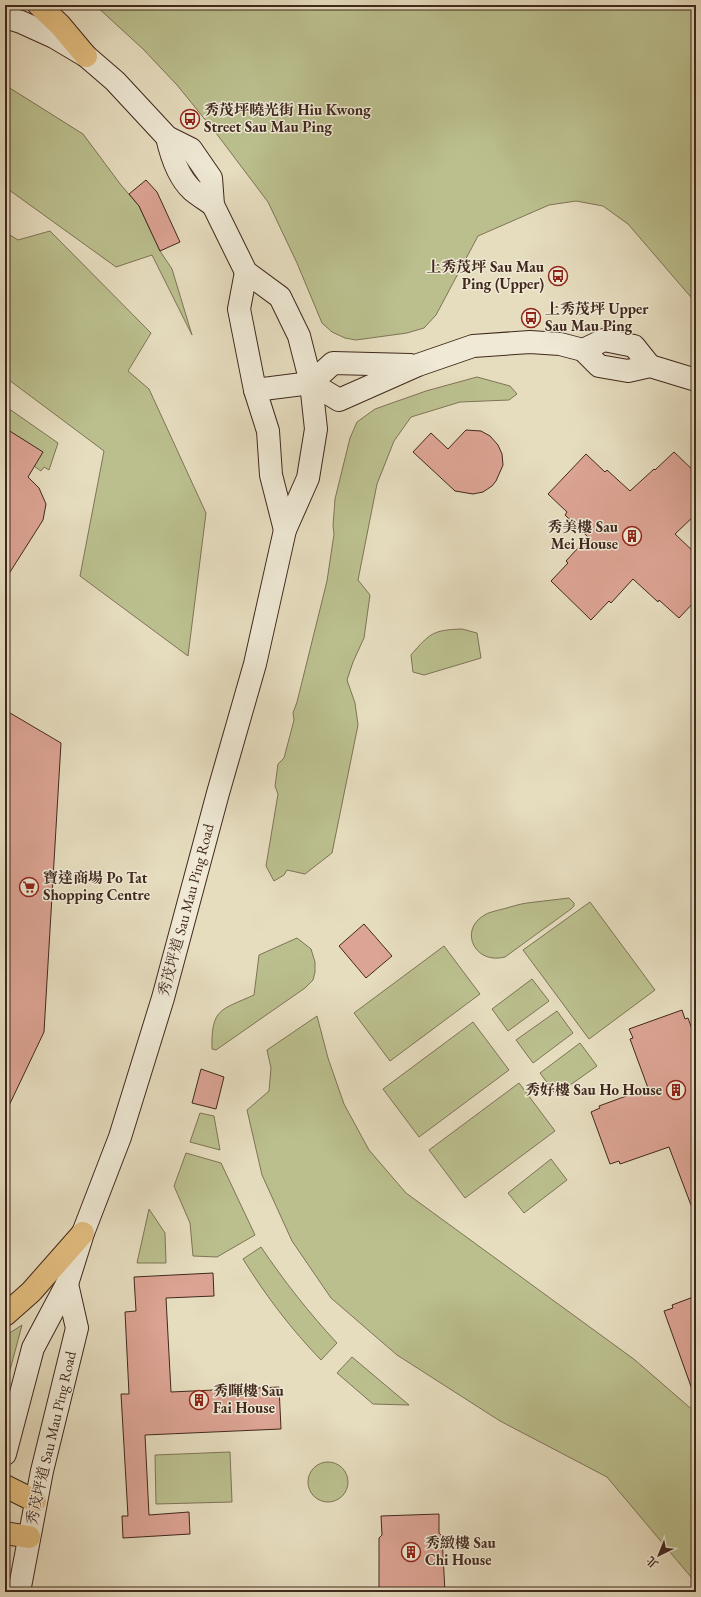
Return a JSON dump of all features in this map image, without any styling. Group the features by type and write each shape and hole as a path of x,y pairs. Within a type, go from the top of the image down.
{"main road":[{"path":"39,5 60,26 86,56"},
{"name":"秀茂坪道 Sau Mau Ping Road","path":"5,17 21,22 54,37 86,56 115,81 167,137 191,149 211,178 212,205 246,272 280,297 298,336 311,383 316,429 308,478 285,530 255,664 218,793 163,998 120,1137 83,1233 67,1284 33,1348 5,1454"},
{"name":"秀茂坪道 Sau Mau Ping Road","path":"246,272 239,310 255,390 268,431 271,475 285,530"},
{"path":"311,383 339,400 418,365 473,346 530,342 560,344 583,350 599,366 628,371 650,366 696,380"},
{"path":"255,390 311,383 333,363 418,365"},
{"path":"5,1315 32,1292 83,1233"},
{"name":"秀茂坪道 Sau Mau Ping Road","path":"19,1592 36,1501 77,1328 67,1284"},
{"path":"5,1486 36,1501"},
{"path":"5,1533 29,1537"}],"green space":[{"path":"95,5 696,5 696,303 628,224 603,206 576,201 549,205 478,236 436,315 424,328 407,333 356,340 345,338 332,332 322,323 297,263 268,202 216,133 177,85 143,49"},
{"path":"5,85 83,134 121,185 139,206 160,251 172,269 192,335 152,255 116,267 5,187"},
{"path":"50,231 151,333 128,371 149,389 206,513 188,656 80,576 104,451 5,377 5,232 18,240"},
{"path":"477,377 510,386 517,394 509,400 460,402 411,417 394,441 377,484 358,580 370,595 364,638 347,680 355,703 358,725 332,853 305,874 287,870 284,875 274,881 266,866 278,794 275,786 278,764 284,758 294,720 293,713 327,581 334,534 333,526 335,499 350,438 357,422 375,409 426,391"},
{"path":"5,406 58,443 49,470 44,467 41,471 5,446"},
{"path":"462,629 477,633 481,658 424,675 413,672 411,655 428,637 444,630"},
{"path":"569,898 574,903 574,906 571,909 505,957 494,958 486,956 474,945 472,930 476,922 487,914 524,903"},
{"path":"590,902 655,990 589,1039 523,950"},
{"path":"297,938 311,949 315,962 313,980 305,988 216,1050 212,1049 214,1025 220,1012 233,1004 254,995 259,955"},
{"path":"444,946 480,994 390,1061 354,1013"},
{"path":"532,979 549,1001 508,1031 492,1009"},
{"path":"557,1011 573,1033 533,1063 516,1040"},
{"path":"317,1016 328,1058 344,1104 369,1150 406,1193 635,1360 696,1413 696,1583 607,1477 500,1421 397,1355 331,1298 292,1241 262,1175 247,1110 269,1091 271,1068 267,1050"},
{"path":"473,1022 509,1070 419,1137 383,1089"},
{"path":"580,1043 597,1066 556,1095 540,1073"},
{"path":"519,1083 555,1131 465,1198 429,1150"},
{"path":"200,1113 214,1116 220,1150 190,1142"},
{"path":"186,1153 221,1163 255,1235 217,1257 193,1256 190,1223 174,1186"},
{"path":"551,1159 567,1180 524,1213 508,1193"},
{"path":"149,1209 165,1233 166,1263 137,1263"},
{"path":"261,1247 297,1296 337,1343 321,1360 279,1312 243,1259"},
{"path":"22,1325 5,1389 5,1336"},
{"path":"352,1357 409,1405 373,1404 337,1373"},
{"path":"230,1452 232,1502 156,1504 155,1455"},
{"path":"332,1462 339,1465 345,1471 348,1482 347,1490 339,1499 332,1502 324,1502 317,1499 309,1490 308,1478 311,1471 320,1463"}],"building":[{"path":"146,180 157,192 180,242 160,251 139,206 129,194"},
{"path":"5,428 43,452 28,477 39,488 46,504 43,520 5,580"},
{"path":"466,430 481,431 490,436 498,445 502,454 503,465 496,481 492,486 483,492 473,494 455,491 413,452 431,433 448,449"},
{"name":"秀美樓 Sau Mei House","path":"674,452 696,473 696,514 675,534 696,554 696,600 679,618 659,600 658,602 633,579 611,603 609,601 591,620 551,581 568,563 566,561 588,537 565,515 567,512 548,494 586,454 605,472 607,470 630,491"},
{"name":"寶達商場 Po Tat Shopping Centre","path":"5,710 61,743 44,1032 5,1114"},
{"path":"364,924 392,956 366,978 339,946"},
{"name":"秀好樓 Sau Ho House","path":"682,1010 685,1019 688,1018 696,1040 696,1213 694,1213 669,1147 620,1164 619,1161 610,1164 591,1112 600,1108 599,1106 648,1088 630,1039 633,1038 629,1029"},
{"path":"201,1069 224,1077 216,1109 192,1103"},
{"name":"秀暉樓 Sau Fai House","path":"213,1273 214,1296 166,1298 171,1392 279,1387 281,1429 145,1435 149,1515 189,1512 190,1534 123,1538 122,1516 128,1516 121,1394 129,1394 125,1312 136,1311 134,1277"},
{"path":"696,1296 696,1392 693,1392 664,1311 673,1308 672,1305"},
{"name":"秀緻樓 Sau Chi House","path":"439,1514 439,1533 442,1536 445,1592 379,1592 379,1538 382,1535 381,1516"}],"place":[{"name":"秀茂坪曉光街 Hiu Kwong Street Sau Mau Ping","path":"190,119"},
{"name":"上秀茂坪 Sau Mau Ping (Upper)","path":"558,276"},
{"name":"上秀茂坪 Upper Sau Mau Ping","path":"531,318"},
{"name":"秀美樓 Sau Mei House","path":"632,536"},
{"name":"寶達商場 Po Tat Shopping Centre","path":"29,887"},
{"name":"秀好樓 Sau Ho House","path":"676,1090"},
{"name":"秀暉樓 Sau Fai House","path":"199,1400"},
{"name":"秀緻樓 Sau Chi House","path":"411,1552"}]}
